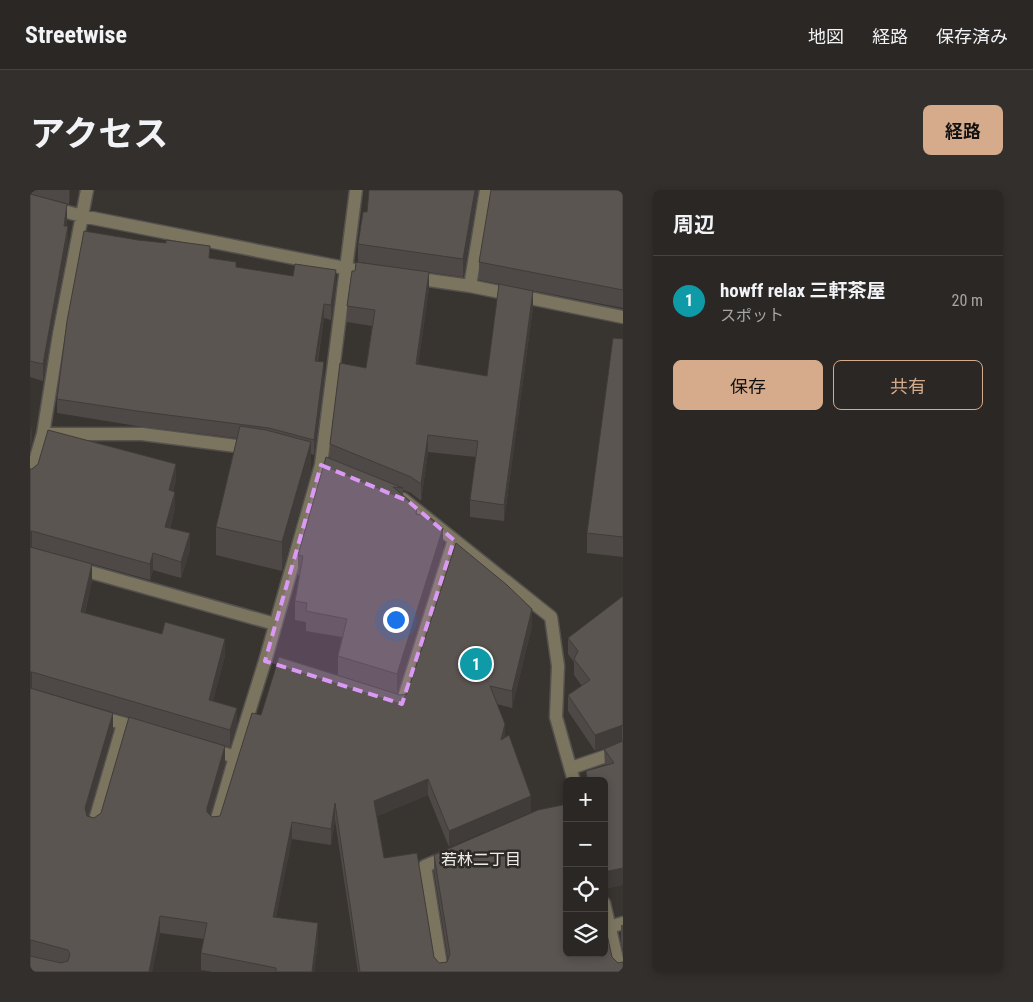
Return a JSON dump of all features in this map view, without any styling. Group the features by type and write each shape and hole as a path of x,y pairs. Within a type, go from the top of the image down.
{"street":[{"path":"30,478 43,434 59,334 87,190"},
{"path":"215,826 235,757 270,662 275,624 321,465 356,190"},
{"path":"470,286 486,190"},
{"path":"30,202 82,216 366,271"},
{"path":"404,277 470,286 623,317"},
{"path":"43,434 142,434 268,450"},
{"path":"390,494 408,501 550,617 558,666 556,717 572,775 623,748"},
{"path":"384,698 402,704 454,540"},
{"path":"68,565 275,624"},
{"path":"86,713 151,732"},
{"path":"93,827 123,724"},
{"path":"198,746 235,757"},
{"path":"442,972 425,866 461,851"},
{"path":"606,912 620,972"},
{"path":"610,927 623,923"}],"highlighted area":[{"path":"321,465 408,501 454,540 402,704 265,661"}],"building":[{"path":"369,190 475,190 463,259 358,244 363,212 367,212"},
{"path":"491,190 623,190 623,290 479,262"},
{"path":"30,194 67,204 64,226 68,226 43,364 30,361"},
{"path":"84,231 138,240 166,243 166,240 210,246 209,258 236,262 236,267 293,276 295,264 336,270 331,305 324,304 315,361 324,362 314,440 269,428 57,399 67,321"},
{"path":"356,262 429,272 416,364 487,376 499,284 533,291 504,505 470,500 478,441 428,435 421,484 411,477 330,444 340,363 366,368 375,310 347,306 352,271 355,271"},
{"path":"613,338 623,339 623,537 587,533"},
{"path":"240,426 266,430 311,442 282,542 216,527"},
{"path":"48,430 176,464 169,490 175,492 165,527 190,533 181,562 153,553 150,564 30,531 30,469 38,464"},
{"path":"326,457 403,488 393,487 417,507 416,514 428,516 443,528 397,674 338,656 347,619 306,611 307,603 295,601 303,556 298,555"},
{"path":"456,543 507,585 532,609 512,691 490,686 505,724 501,740 509,735 531,796 449,831 428,779 374,801 384,858 417,853 434,957 439,963 447,962 450,954 434,855 538,810 563,805 563,957 608,957 608,939 612,957 618,963 623,962 623,972 360,972 335,803 331,829 292,822 273,917 318,923 312,972 276,972 276,968 201,953 207,923 160,916 149,972 30,972 30,956 61,963 68,961 70,954 68,950 30,940 30,688 113,713 85,808 87,816 94,818 101,813 129,717 225,746 207,808 207,812 212,817 220,816 252,713 261,715 279,657 400,695 407,694"},
{"path":"30,547 92,564 81,612 162,634 165,622 225,639 209,700 237,708 230,730 30,672"},
{"path":"623,596 623,725 595,735 568,695 590,680 574,659 578,651 568,638"},
{"path":"623,741 623,868 608,871 608,777 587,777 586,771 614,763 604,749"}],"place":[{"name":"howff relax 三軒茶屋","path":"476,664"}],"district":[{"name":"若林二丁目","path":"481,859"}]}
